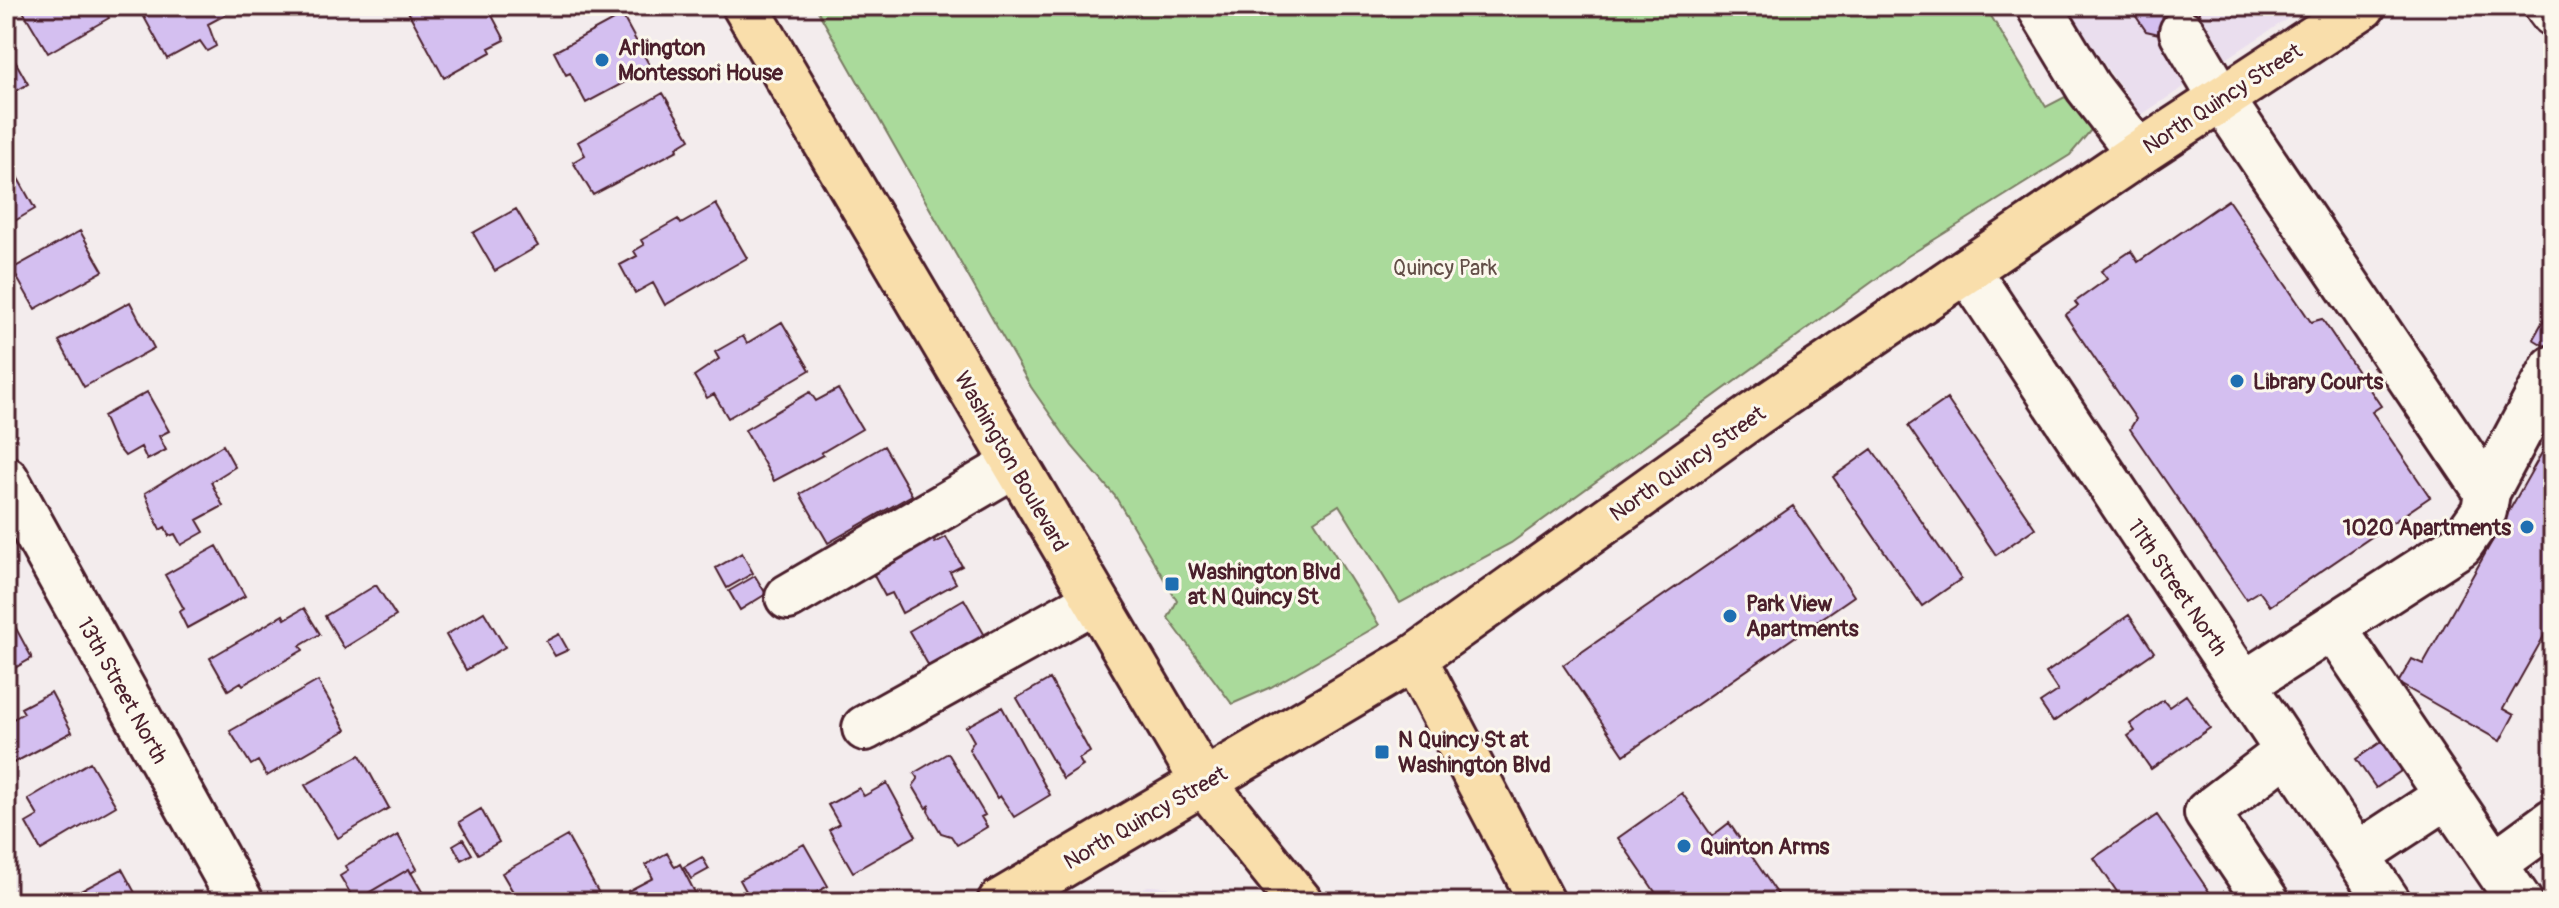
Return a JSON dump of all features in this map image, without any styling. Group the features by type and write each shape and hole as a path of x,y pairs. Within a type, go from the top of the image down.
{"main road":[{"name":"Washington Boulevard","path":"745,6 1204,783 1300,902"},
{"name":"North Quincy Street","path":"1000,902 1414,658 1755,414 2139,153 2363,6"},
{"path":"1414,658 1541,900"}],"street":[{"path":"2039,6 2088,87 2139,153"},
{"path":"2547,6 2553,14"},
{"path":"2182,32 2221,98 2487,492"},
{"name":"11th Street North","path":"1968,271 2388,902"},
{"path":"2244,684 2460,545 2484,511 2487,492 2553,368"},
{"path":"788,597 1014,465"},
{"name":"13th Street North","path":"6,479 241,902"},
{"path":"865,728 1094,601"},
{"path":"2333,627 2520,902"},
{"path":"2267,902 2207,813 2288,751"},
{"path":"2357,855 2447,796"},
{"path":"2494,864 2553,821"}],"shaded area":[{"path":"2062,6 2307,6 2141,115"},
{"path":"1148,886 1168,887 1191,902 1112,902"}],"green space":[{"name":"Quincy Park","path":"815,6 1985,6 2046,107 2065,97 2091,130 2070,155 1908,256 1511,543 1400,603 1339,505 1314,521 1379,625 1271,687 1232,704 1168,618 1177,601 1115,496 1072,446 1031,387"}],"building":[{"path":"20,6 102,6 109,18 48,53"},
{"path":"138,6 220,6 225,15 208,24 216,46 207,51 200,41 167,59"},
{"path":"405,6 487,6 505,40 489,48 491,52 444,78"},
{"path":"2129,6 2200,6 2197,24 2172,37 2146,31"},
{"name":"Arlington Montessori House","path":"622,15 651,68 586,103 554,52"},
{"path":"6,45 28,84 6,97"},
{"path":"663,93 690,139 677,147 678,150 593,195 573,162 585,155 578,142"},
{"path":"10,164 35,209 6,226 6,166"},
{"name":"Library Courts","path":"2228,200 2311,322 2322,319 2381,406 2372,412 2430,497 2270,606 2259,591 2246,599 2130,429 2136,419 2065,315 2078,306 2075,302 2107,279 2101,271 2131,251 2138,262"},
{"path":"716,204 747,258 665,305 653,283 635,293 620,265 637,256 634,251 644,245 641,240 678,219 681,224"},
{"path":"516,209 538,246 495,271 473,233"},
{"path":"80,231 103,271 35,309 12,269"},
{"path":"130,302 154,348 84,387 59,341"},
{"path":"2553,303 2553,351 2533,339"},
{"path":"782,322 810,370 728,418 714,394 707,398 694,376 719,359 715,352 743,336 747,343"},
{"path":"838,389 862,429 821,453 823,455 774,481 745,430 810,392 816,401"},
{"path":"147,392 169,431 159,436 166,450 147,460 141,447 125,456 115,444 103,416"},
{"path":"1947,399 2035,528 1996,555 1908,426"},
{"name":"1020 Apartments","path":"2553,433 2553,620 2503,709 2514,715 2500,741 2398,683 2412,659 2423,664"},
{"path":"223,445 235,467 211,482 223,506 197,520 204,532 181,545 175,534 169,536 165,527 160,530 145,493"},
{"path":"884,446 912,495 828,543 800,494"},
{"path":"1872,449 1961,579 1922,606 1833,477"},
{"name":"Park View Apartments","path":"1793,506 1854,596 1624,755 1563,665"},
{"path":"928,532 935,543 946,537 962,566 950,572 956,583 902,613 892,593 885,596 873,574 879,570 875,562"},
{"path":"217,546 245,596 187,628 179,612 184,609 165,575"},
{"path":"742,553 753,573 727,588 716,568"},
{"path":"755,576 766,594 740,610 729,591"},
{"path":"376,585 396,616 344,648 325,616"},
{"path":"964,599 991,646 935,677 909,631"},
{"path":"304,608 320,634 300,646 303,650 243,685 241,682 228,690 210,658 283,615 285,619"},
{"path":"484,612 505,647 466,670 446,635"},
{"path":"2129,615 2154,652 2053,722 2040,703 2058,691 2046,673"},
{"path":"12,621 32,658 6,673 6,624"},
{"path":"559,634 568,650 555,656 546,641"},
{"path":"1050,679 1090,752 1079,759 1083,766 1063,779 1017,698"},
{"path":"318,681 346,730 267,776 258,761 251,765 230,731"},
{"path":"51,692 72,732 6,767 6,723 24,713 21,708"},
{"path":"2186,695 2210,728 2151,769 2128,736 2135,731 2130,724 2163,700 2169,707"},
{"path":"1002,707 1050,795 1014,817 1000,796 997,798 969,749 974,741 966,727"},
{"path":"2387,738 2407,767 2376,788 2356,759"},
{"path":"948,753 985,815 981,817 987,827 957,845 951,836 941,833 928,811 929,806 926,808 913,786 918,779 914,773"},
{"path":"360,755 389,808 338,838 305,785"},
{"path":"90,762 116,806 41,850 26,823 38,816 28,799"},
{"path":"887,783 916,836 853,872 829,830 839,824 828,805 859,788 864,796"},
{"name":"Quinton Arms","path":"1682,793 1712,836 1729,823 1783,902 1662,902 1618,838"},
{"path":"481,809 499,842 478,854 459,822"},
{"path":"2157,815 2216,902 2124,902 2094,858"},
{"path":"398,835 417,869 411,873 409,869 355,901 340,876 348,871 345,866"},
{"path":"567,836 600,895 587,902 519,902 502,873"},
{"path":"463,839 472,854 461,860 453,845"},
{"path":"804,844 828,886 799,902 752,902 740,880"},
{"path":"667,853 675,867 680,864 700,902 634,902 628,891 653,878 646,865"},
{"path":"702,857 709,869 691,879 684,867"},
{"path":"122,869 140,902 60,902"},
{"path":"409,869 428,902 356,900"}],"place":[{"name":"Arlington Montessori House","path":"602,60"},
{"name":"Library Courts","path":"2237,381"},
{"name":"1020 Apartments","path":"2527,527"},
{"name":"Washington Blvd at N Quincy St","path":"1172,584"},
{"name":"Park View Apartments","path":"1730,616"},
{"name":"N Quincy St at Washington Blvd","path":"1382,752"},
{"name":"Quinton Arms","path":"1684,846"}]}
